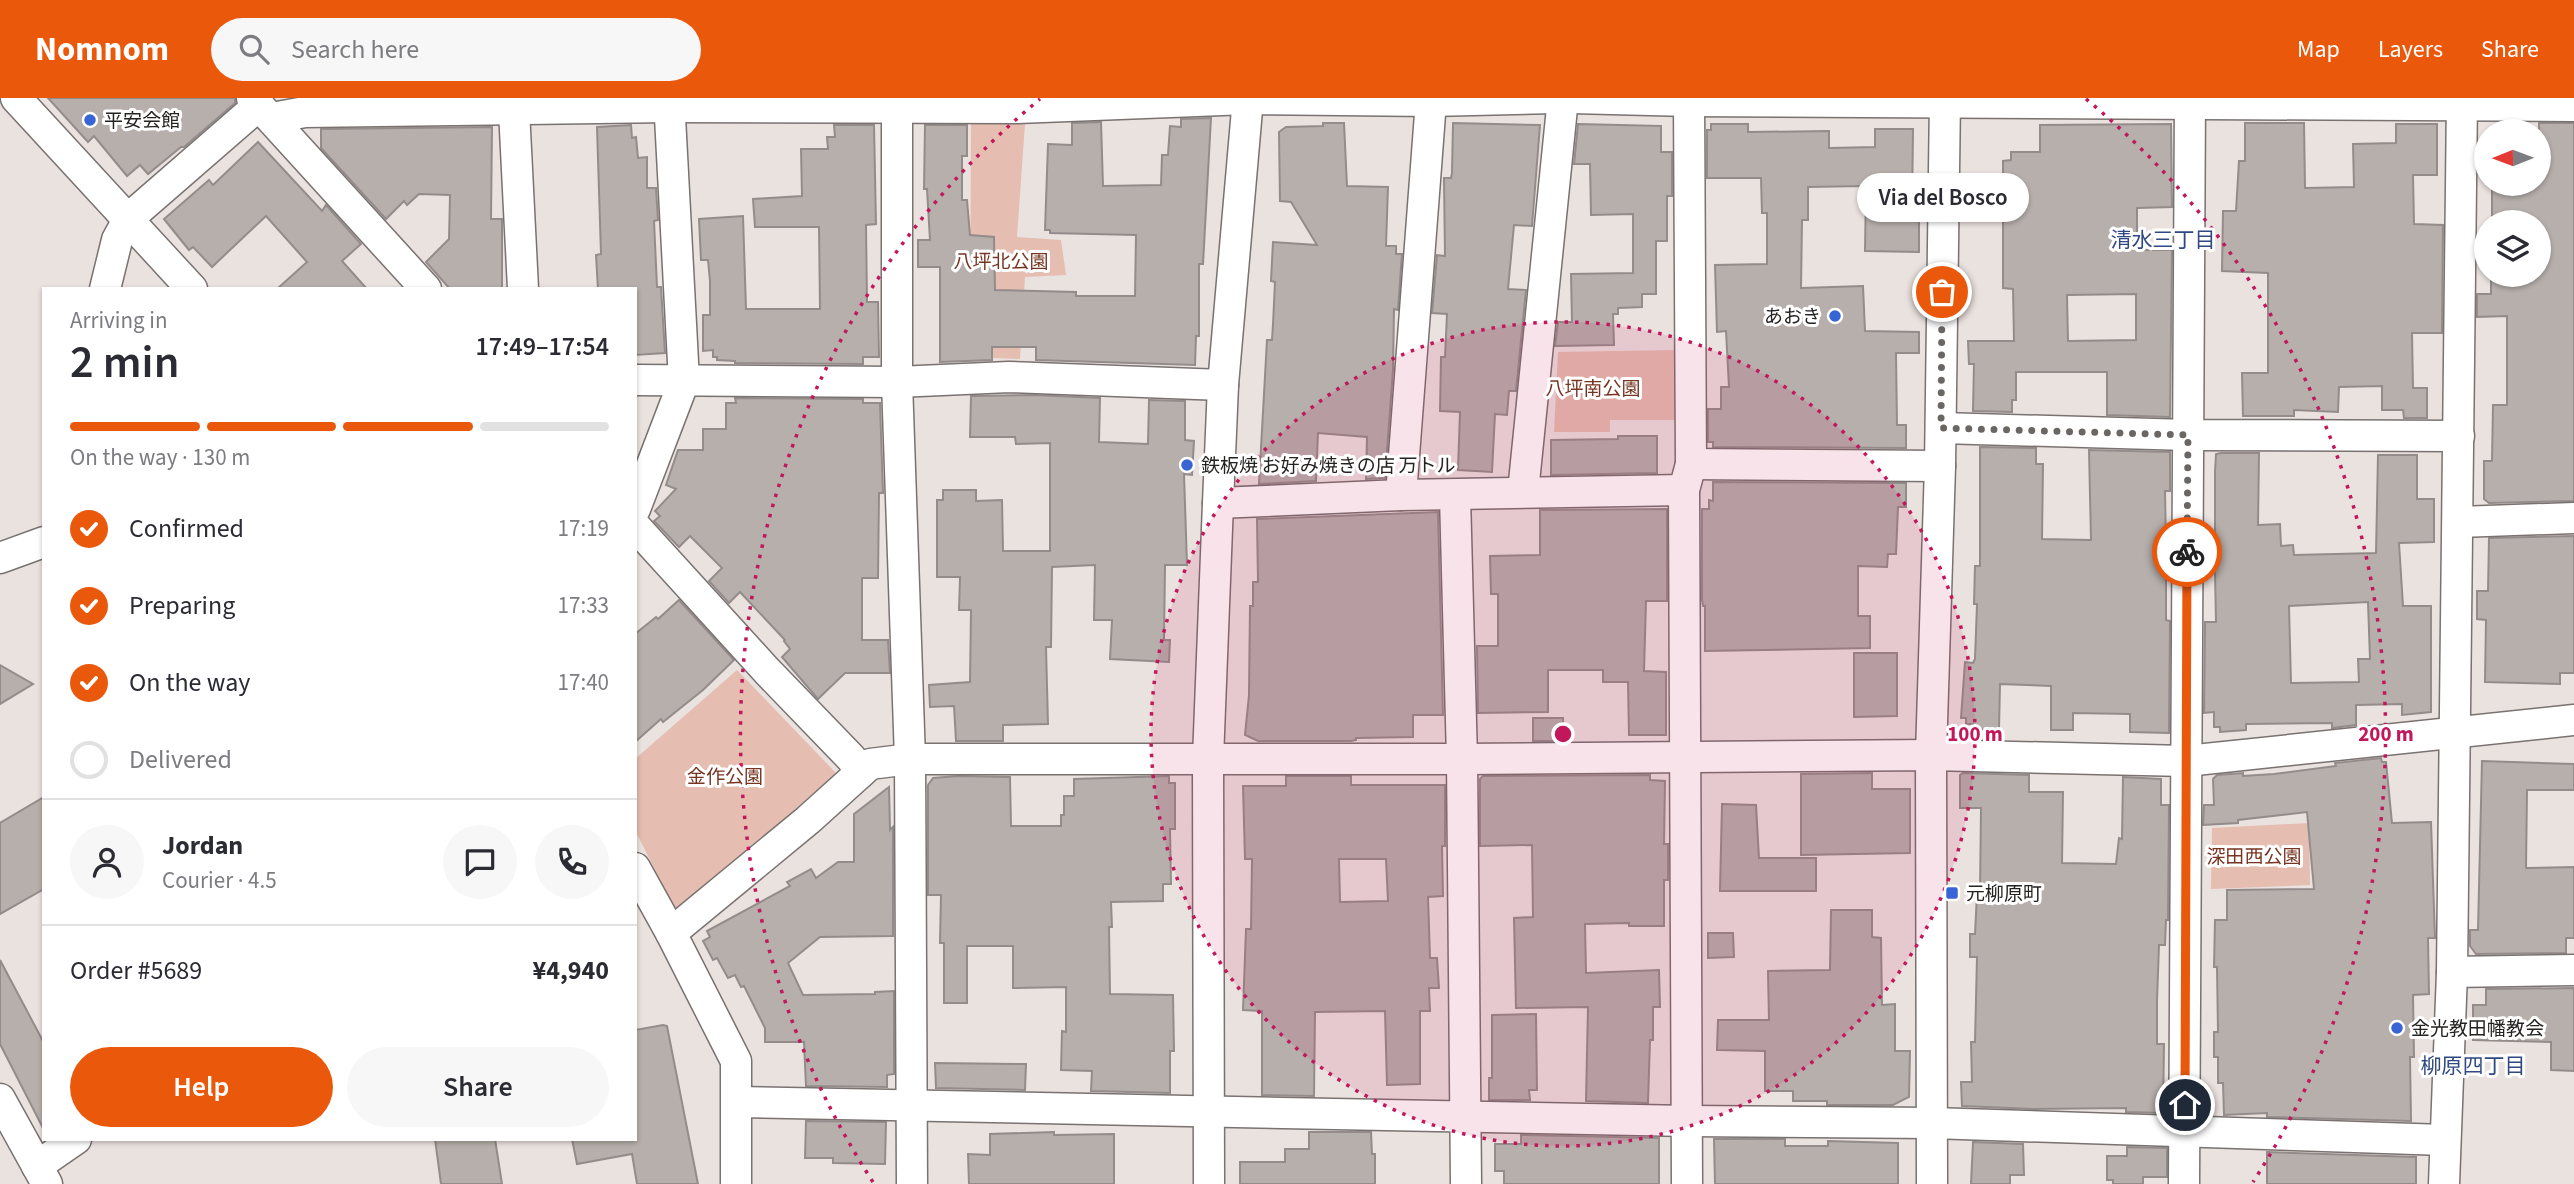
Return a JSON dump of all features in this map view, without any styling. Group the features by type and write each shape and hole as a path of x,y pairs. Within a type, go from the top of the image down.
{"street":[{"path":"16,98 190,287"},
{"path":"106,287 117,240 129,218 260,105 305,111 514,110 669,103 897,102 1017,108 1248,99 1431,101 1554,98"},
{"path":"1523,492 1563,98"},
{"path":"1572,98 1689,101 1945,99 2462,102 2574,106"},
{"path":"1209,1184 1209,759 1218,503 1223,385 1248,99"},
{"path":"1932,1184 1931,755 1941,428 1945,99"},
{"path":"1401,495 1431,101"},
{"path":"1687,1184 1689,101"},
{"path":"2184,1184 2190,101"},
{"path":"897,102 897,382 910,759 912,1184"},
{"path":"2444,1184 2452,972 2456,733 2462,102"},
{"path":"637,504 684,381 669,103"},
{"path":"260,105 424,287"},
{"path":"514,110 523,287"},
{"path":"637,380 897,382 1009,377 1223,385"},
{"path":"1941,428 2188,435 2459,436"},
{"path":"1218,503 1401,495 1455,496 1687,477 1940,466"},
{"path":"1455,496 1462,759 1466,1184"},
{"path":"2459,522 2574,518"},
{"path":"637,528 851,758 861,772"},
{"path":"0,558 42,543"},
{"path":"671,933 808,820 870,764 910,759 1462,759 1931,755 2186,761 2574,720"},
{"path":"637,872 736,1061 736,1184"},
{"path":"2452,972 2574,970"},
{"path":"0,1099 42,1175 74,1141"},
{"path":"738,1102 1689,1121 1932,1123 2445,1140"}],"green space":[{"name":"八坪北公園","path":"971,124 1025,124 1017,237 1061,240 1066,275 1025,277 1020,359 970,357"},
{"name":"八坪南公園","path":"1674,350 1676,420 1610,420 1610,432 1554,432 1558,352"},
{"name":"金作公園","path":"737,670 836,773 677,914 637,834 637,757"},
{"name":"深田西公園","path":"2309,823 2310,885 2211,889 2212,828"}],"building":[{"path":"48,98 235,98 235,103 148,174 140,165 127,176 94,136 88,142"},
{"path":"1211,118 1203,264 1199,264 1199,336 1196,336 1195,365 1036,360 1036,347 992,347 992,360 940,362 940,267 918,267 918,240 930,240 927,189 924,189 925,125 967,125 967,156 962,156 962,200 967,200 970,235 994,237 995,290 1076,292 1076,296 1135,296 1136,235 1050,233 1050,230 1045,230 1048,144 1072,145 1072,123 1101,122 1103,186 1161,185 1162,155 1168,155 1170,126 1181,127 1181,119"},
{"path":"1323,123 1344,123 1347,186 1388,187 1386,246 1396,246 1396,254 1402,254 1398,310 1394,309 1393,370 1385,478 1366,479 1367,437 1318,433 1316,481 1259,484 1267,340 1272,340 1273,324 1273,242 1317,245 1291,202 1280,201 1279,132 1286,127 1323,126"},
{"path":"1453,123 1540,125 1532,226 1514,225 1508,289 1526,290 1516,391 1509,391 1507,415 1495,414 1492,472 1458,470 1460,412 1440,411 1441,357 1445,357 1447,314 1432,313 1437,255 1445,256 1444,178 1451,178 1452,173"},
{"path":"2245,123 2304,123 2305,188 2354,187 2353,144 2396,143 2396,124 2437,124 2437,175 2413,175 2414,224 2443,225 2442,333 2412,333 2413,388 2427,388 2427,418 2404,418 2403,410 2382,410 2382,386 2339,387 2338,412 2294,410 2294,416 2243,416 2242,373 2268,373 2268,273 2222,271 2223,211 2236,211 2239,161 2245,161"},
{"path":"2552,123 2574,123 2574,501 2489,503 2484,499 2484,461 2492,461 2493,405 2507,405 2507,316 2477,317 2477,294 2491,294 2491,287 2551,287 2551,210 2492,210 2492,196 2552,196"},
{"path":"1578,124 1661,126 1661,152 1672,152 1672,196 1667,196 1667,241 1656,241 1656,294 1642,294 1642,307 1618,308 1618,314 1613,314 1614,345 1555,346 1558,322 1572,322 1571,274 1633,273 1633,214 1591,215 1590,164 1574,164"},
{"path":"1711,124 1748,124 1748,132 1829,131 1829,148 1875,147 1875,129 1913,129 1912,208 1919,209 1919,252 1865,251 1866,186 1808,187 1808,220 1802,220 1801,288 1863,286 1865,331 1919,332 1919,353 1896,353 1897,425 1906,425 1906,448 1713,447 1713,442 1708,442 1708,409 1721,409 1721,387 1729,387 1726,331 1717,332 1715,265 1767,264 1767,213 1762,213 1761,178 1707,178 1707,130 1711,130"},
{"path":"2171,124 2172,207 2137,208 2137,250 2172,250 2170,417 2107,415 2107,372 2016,372 2016,400 2012,400 2012,412 1973,411 1974,364 1969,364 1968,341 2014,341 2013,289 2003,288 2003,161 2011,160 2011,152 2040,152 2040,125","holes":["2136,294 2136,340 2068,341 2067,295"]},
{"path":"631,125 632,138 636,137 638,158 647,157 647,188 656,188 658,220 654,221 657,287 661,287 665,353 637,355 637,287 598,287 596,255 601,254 597,127"},
{"path":"834,125 874,125 876,224 866,225 867,302 878,302 879,357 863,357 863,364 735,363 717,360 717,357 713,357 713,350 703,351 703,315 710,315 710,281 708,260 701,260 699,219 743,216 746,309 820,309 819,227 755,227 753,199 802,196 801,149 828,149 827,137 835,137"},
{"path":"492,127 491,219 502,219 502,287 448,287 426,262 449,239 450,195 419,194 407,205 404,201 386,219 321,148 321,129"},
{"path":"258,142 322,211 326,205 361,244 342,261 365,287 279,287 307,262 266,216 212,267 193,247 189,250 164,219 209,180 213,185"},
{"path":"971,396 1100,398 1099,442 1148,444 1149,400 1185,401 1185,440 1194,441 1192,475 1184,474 1187,565 1165,565 1164,640 1170,640 1169,662 1110,659 1112,620 1094,620 1095,565 1052,567 1051,647 1046,647 1048,724 1003,725 1003,741 956,741 954,706 930,707 929,685 970,682 971,610 959,610 960,577 937,577 937,500 943,500 943,490 976,490 976,501 1002,500 1003,551 1050,551 1050,443 1016,444 1015,437 970,437"},
{"path":"735,398 863,399 863,403 880,403 883,493 879,493 878,578 862,578 862,640 888,640 890,673 845,673 818,699 782,657 790,649 785,640 740,592 729,603 709,581 722,568 690,536 679,547 654,521 660,516 655,511 676,489 666,485 678,450 703,450 703,429 726,429 726,403 736,403"},
{"path":"1618,436 1657,436 1657,473 1551,475 1551,440 1618,439"},
{"path":"1980,447 2036,448 2036,464 2043,464 2042,539 2091,540 2089,450 2170,452 2170,491 2165,491 2166,545 2170,545 2170,573 2166,573 2166,620 2170,621 2169,733 2130,732 2130,714 2073,713 2073,730 2051,730 2051,686 2000,684 1999,730 1973,729 1973,724 1966,724 1966,718 1961,718 1965,662 1973,663 1975,659 1975,566 1980,566"},
{"path":"2259,453 2258,525 2280,524 2281,546 2293,545 2294,555 2376,553 2378,455 2417,455 2417,499 2434,499 2434,542 2399,543 2403,606 2431,606 2431,712 2402,715 2402,704 2356,705 2356,725 2332,728 2332,723 2246,724 2246,730 2220,732 2220,727 2214,727 2214,712 2204,713 2205,622 2216,622 2215,573 2205,573 2205,545 2215,545 2216,454","holes":["2368,602 2370,659 2358,659 2359,682 2291,683 2289,606"]},
{"path":"1713,482 1906,483 1906,507 1898,507 1896,554 1888,554 1887,567 1858,566 1858,616 1870,616 1870,648 1705,651 1702,509 1709,509 1709,500 1713,501"},
{"path":"1667,509 1667,601 1646,601 1644,671 1666,672 1666,735 1629,735 1628,682 1603,682 1603,670 1548,670 1548,712 1478,713 1477,646 1498,646 1498,594 1491,594 1490,556 1540,555 1540,510"},
{"path":"1438,512 1443,715 1413,715 1413,737 1356,738 1351,741 1258,741 1245,735 1249,695 1250,606 1253,606 1253,582 1258,582 1257,519"},
{"path":"2574,536 2574,673 2560,673 2560,684 2485,682 2486,620 2477,619 2477,591 2488,591 2489,538"},
{"path":"679,600 734,660 703,690 663,722 661,719 637,740 637,632 656,617 658,619"},
{"path":"1854,653 1897,653 1897,716 1854,717"},
{"path":"0,665 33,684 0,704"},
{"path":"1533,718 1563,718 1564,741 1533,741"},
{"path":"2381,758 2382,762 2386,762 2392,823 2431,822 2435,938 2428,938 2429,994 2413,995 2411,1121 2267,1117 2267,1113 2224,1115 2223,1083 2218,1083 2218,1057 2214,1057 2214,1032 2218,1032 2217,967 2214,967 2215,920 2227,920 2227,890 2314,889 2307,812 2238,820 2238,823 2203,825 2204,805 2214,805 2213,779 2217,775 2274,774"},
{"path":"2482,761 2574,764 2574,790 2527,790 2526,868 2574,867 2574,938 2566,938 2566,953 2476,954 2470,946 2470,930 2478,930"},
{"path":"1872,773 1872,789 1910,789 1910,853 1801,855 1801,774"},
{"path":"1650,775 1650,780 1665,781 1664,844 1668,844 1668,880 1664,880 1664,926 1629,926 1629,923 1585,924 1586,973 1659,970 1660,1007 1653,1007 1648,1103 1586,1101 1588,1007 1516,1008 1514,918 1533,917 1532,845 1480,846 1480,779 1483,776"},
{"path":"1960,775 2029,775 2029,792 2063,792 2062,863 2116,864 2119,838 2122,839 2123,777 2161,779 2161,805 2169,805 2168,920 2165,945 2159,945 2157,1001 2157,1044 2164,1044 2163,1113 2126,1112 2126,1108 2033,1109 1962,1106 1961,1082 1972,1082 1971,1042 1975,1042 1977,957 1970,957 1970,934 1975,934 1977,893 1980,893 1981,808 1960,808"},
{"path":"1169,776 1169,783 1175,783 1175,829 1170,829 1171,884 1163,884 1163,901 1111,902 1112,927 1109,927 1110,994 1173,995 1174,1051 1170,1051 1170,1093 1091,1091 1092,1071 1061,1070 1062,1031 1066,1032 1066,987 1013,988 1013,946 967,946 967,1003 944,1003 944,943 940,943 941,895 928,895 928,785 933,778 1010,777 1011,826 1061,826 1064,796 1074,796 1074,779"},
{"path":"1286,776 1351,776 1351,785 1445,785 1443,896 1428,897 1430,958 1437,958 1439,988 1429,988 1430,1011 1420,1011 1420,1084 1387,1085 1385,1011 1315,1012 1314,1096 1262,1095 1262,1011 1243,1010 1246,929 1251,929 1252,859 1245,859 1243,786 1286,786","holes":["1339,859 1386,859 1388,901 1340,902"]},
{"path":"889,787 890,830 893,827 893,936 820,937 788,963 803,995 875,994 894,991 894,1074 887,1075 887,1087 806,1086 804,1042 765,1042 765,1028 744,986 741,987 735,975 728,978 717,958 713,960 703,941 710,937 707,931 790,886 787,882 811,869 816,878 838,862 854,862 854,814"},
{"path":"42,798 42,890 0,914 0,823"},
{"path":"1722,804 1756,805 1759,858 1816,858 1816,891 1720,891"},
{"path":"1831,910 1872,910 1872,937 1881,938 1882,1005 1895,1004 1895,1051 1910,1051 1909,1097 1893,1105 1827,1105 1827,1101 1793,1101 1793,1091 1765,1091 1765,1051 1717,1050 1718,1020 1769,1020 1768,971 1830,970"},
{"path":"1708,933 1733,933 1734,957 1708,958"},
{"path":"0,960 42,1039 42,1126 0,1044"},
{"path":"2574,988 2574,1071 2551,1070 2551,1042 2473,1040 2473,1005 2486,1005 2486,989"},
{"path":"1536,1014 1537,1090 1529,1090 1530,1100 1489,1100 1489,1078 1492,1078 1492,1015"},
{"path":"667,1026 698,1184 637,1184 632,1154 577,1164 572,1141 637,1141 637,1030"},
{"path":"935,1063 1026,1064 1025,1090 936,1088"},
{"path":"806,1121 886,1122 885,1164 833,1163 833,1158 805,1158"},
{"path":"1054,1132 1054,1135 1114,1134 1114,1184 969,1184 968,1154 990,1155 990,1134"},
{"path":"1309,1132 1371,1132 1372,1154 1375,1154 1375,1184 1240,1184 1240,1162 1285,1162 1285,1149 1309,1149"},
{"path":"1521,1135 1659,1138 1659,1184 1504,1184 1504,1171 1495,1171 1495,1144 1521,1144"},
{"path":"1714,1139 1785,1139 1785,1146 1828,1146 1828,1141 1898,1143 1898,1184 1715,1184"},
{"path":"435,1141 495,1141 502,1184 441,1184"},
{"path":"1973,1142 2023,1144 2024,1175 2010,1175 2010,1184 1971,1184"},
{"path":"2127,1147 2167,1148 2167,1177 2143,1177 2143,1184 2113,1184 2113,1180 2107,1180 2107,1156 2127,1156"},
{"path":"2267,1152 2416,1157 2416,1184 2267,1184"}],"way so far":[{"path":"1942,292 1941,428 2188,435 2187,552"}],"place":[{"name":"平安会館","path":"90,120"},
{"name":"Via del Bosco","path":"1942,292"},
{"name":"あおき","path":"1835,316"},
{"name":"鉄板焼 お好み焼きの店 万トル","path":"1187,465"},
{"name":"元柳原町","path":"1952,893"},
{"name":"金光教田幡教会","path":"2397,1028"}],"district":[{"name":"清水三丁目","path":"2163,240"},
{"name":"柳原四丁目","path":"2473,1066"}],"route":[{"path":"2185,1105 2187,552"}]}
